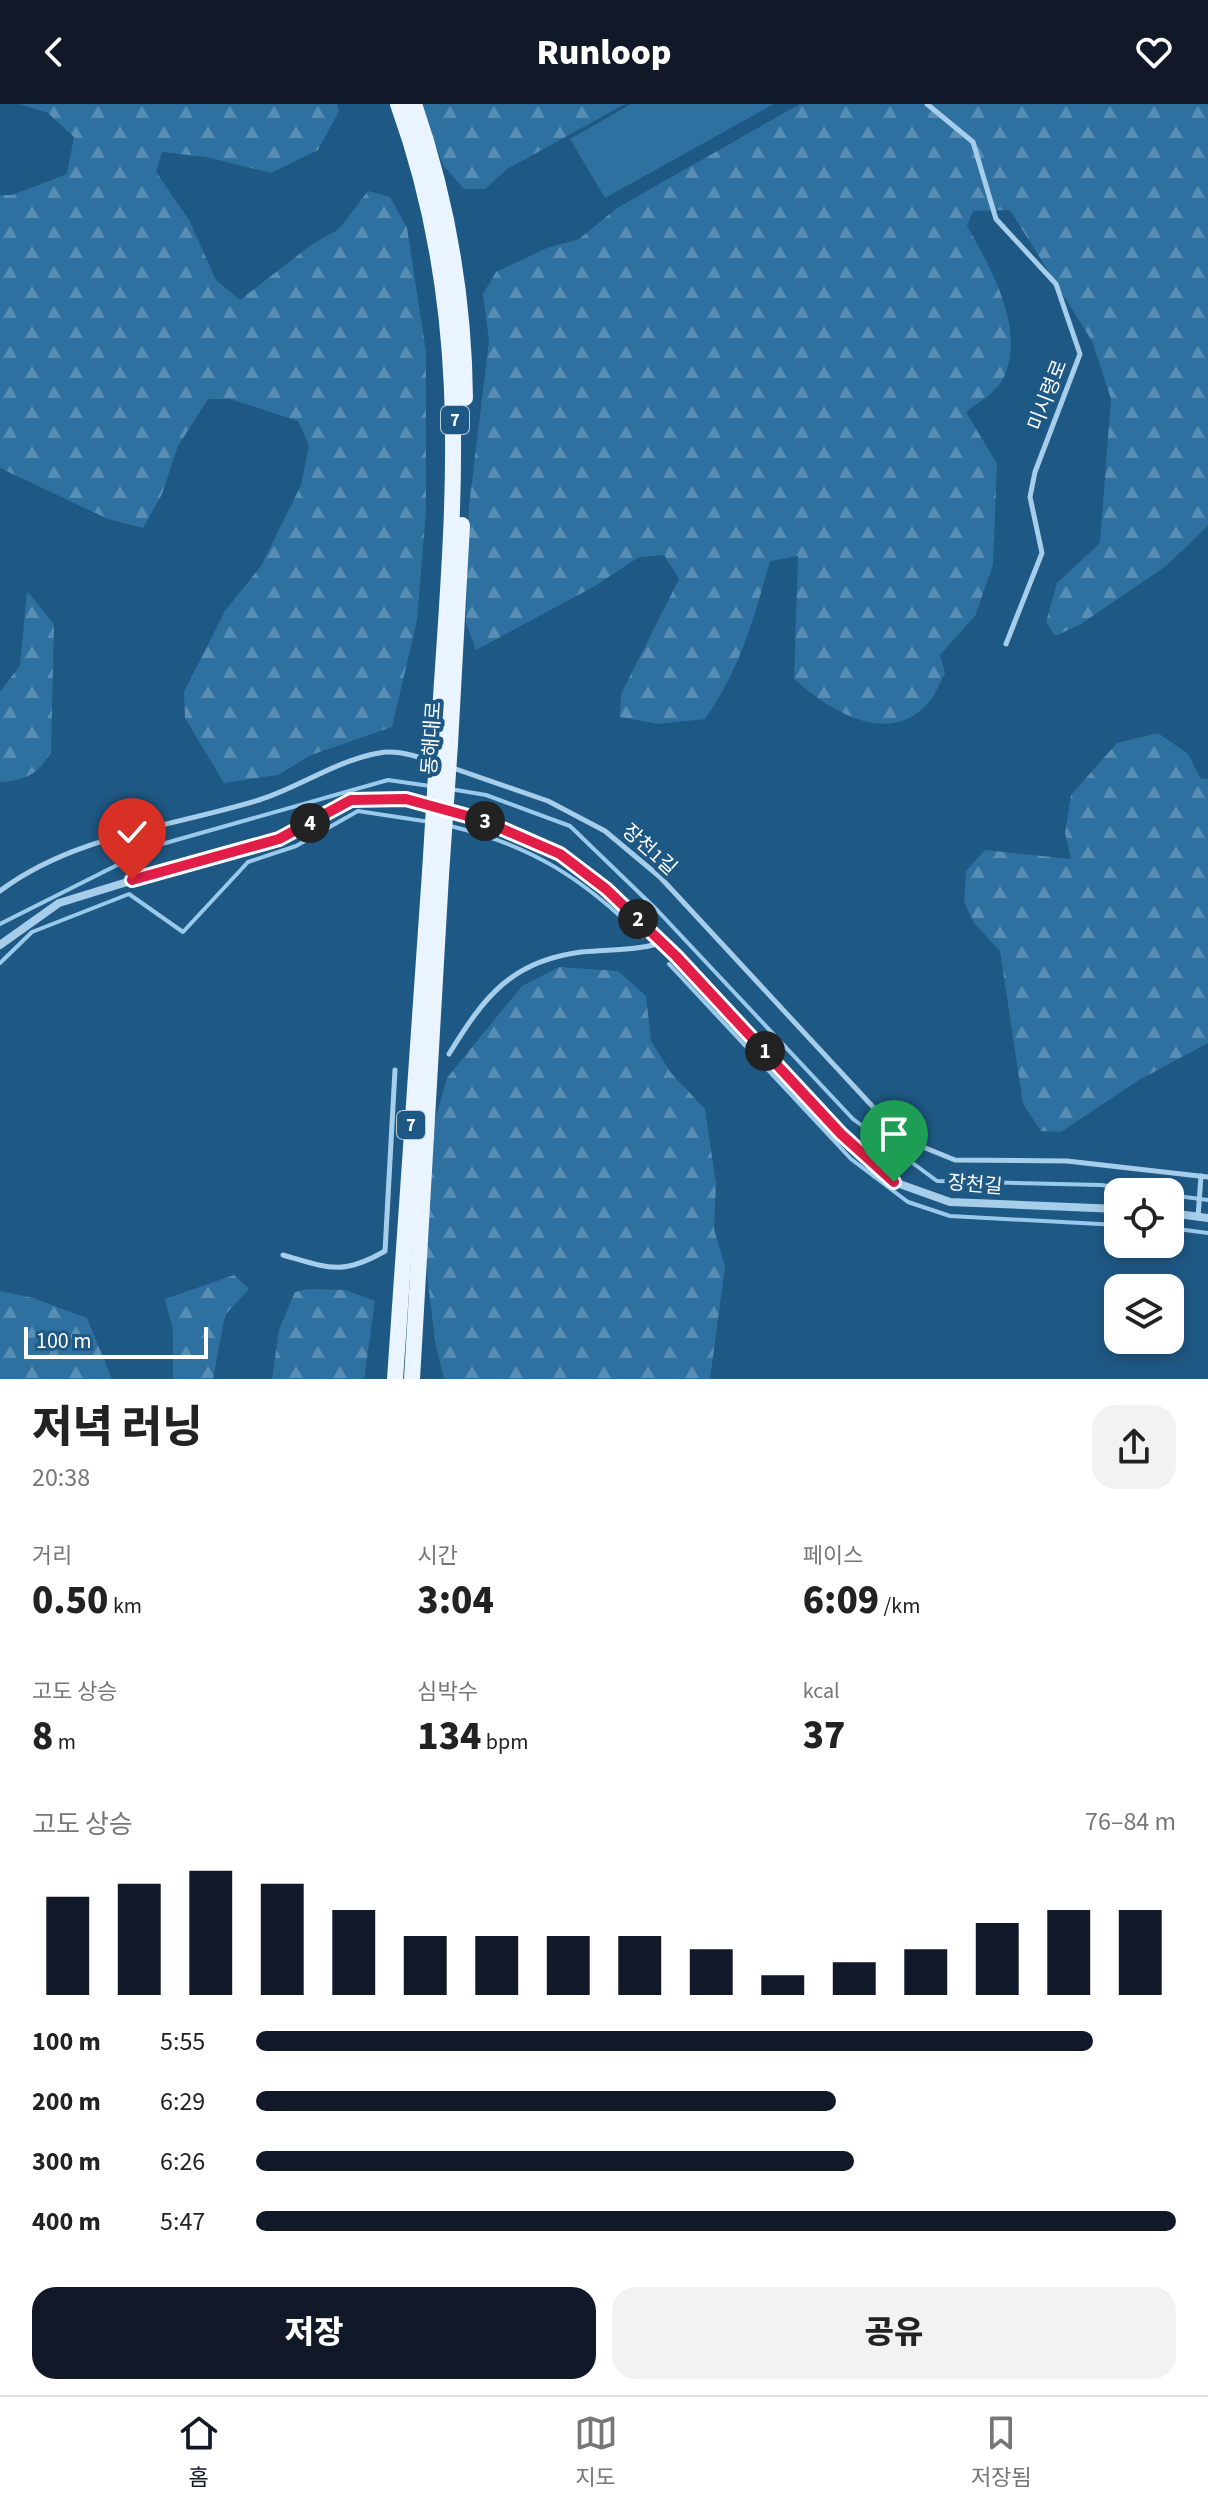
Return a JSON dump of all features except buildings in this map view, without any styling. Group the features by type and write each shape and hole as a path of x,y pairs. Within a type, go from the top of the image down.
{"main road":[{"name":"동해대로","path":"398,104 420,166 430,207 452,345 455,468 444,743"},
{"name":"동해대로","path":"414,104 449,230 464,347 463,512 444,743"},
{"name":"7","path":"412,1379 444,743"},
{"name":"7","path":"395,1379 436,874"}],"street":[{"name":"장천길","path":"0,945 59,903 205,858 279,839 351,800 406,799 482,820 560,854 606,889 662,942 841,1134 894,1182 950,1202 1104,1208"}],"lane":[{"name":"미시령로","path":"927,104 973,142 996,219 1056,284 1080,354 1035,472 1030,497 1042,553 1006,644"},
{"name":"장천1길","path":"0,891 23,873 98,841 263,799 329,767 382,752 410,755 548,801 605,831 660,877 886,1121 918,1145 955,1160 1067,1161 1204,1178"},
{"path":"449,1054 477,1008 522,968 580,952 637,950 662,942"},
{"path":"283,1255 328,1268 359,1266 385,1251 395,1070"},
{"path":"1201,1216 1204,1178"}],"green space":[{"path":"20,104 337,104 339,111 318,150 271,173 206,157 162,152 156,172 189,220 216,280 240,300 311,245 339,229 368,191 390,197 407,228 426,352 426,511 417,620 392,727 311,755 278,775 224,783 185,718 184,692 225,611 261,566 301,485 309,445 298,421 230,399 208,399 178,446 162,494 143,528 108,519 0,468 0,195 12,195 67,174 74,137 48,113"},
{"path":"421,104 625,104 507,169 485,189 464,189 443,165"},
{"path":"631,104 774,104 605,198 570,139"},
{"path":"800,104 1208,104 1208,526 1166,566 1081,624 1055,636 1046,622 1057,583 1100,543 1111,399 1092,341 1010,210 973,211 967,226 1003,300 1011,341 1009,360 1000,384 966,412 997,464 993,565 975,616 940,655 945,673 932,698 914,715 897,722 879,724 842,713 794,679 798,556 770,561 737,663 705,719 658,724 620,717 621,694 679,579 664,555 639,557 595,586 476,650 466,623 469,506 489,341 483,294 496,272 547,248 579,239 617,208"},
{"path":"27,591 54,624 51,752 30,775 0,782 0,692 20,665"},
{"path":"1158,733 1188,754 1200,778 1208,779 1208,1043 1139,1080 1061,1132 1041,1131 1023,1104 1000,951 974,923 964,902 966,871 985,850 1071,859 1065,833 1071,795 1117,743"},
{"path":"559,967 618,971 646,996 651,1041 671,1073 705,1109 716,1184 714,1229 725,1267 710,1379 444,1379 435,1341 426,1265 434,1124 447,1078 522,986"},
{"path":"234,1275 249,1289 225,1315 213,1379 173,1379 173,1330 165,1299"},
{"path":"308,1289 345,1290 375,1301 364,1379 272,1379 279,1330 295,1292"},
{"path":"0,1291 33,1298 87,1318 112,1379 0,1379"}],"waterway":[{"path":"0,924 155,846 388,780 430,786"},
{"path":"450,789 486,795 570,826 657,910 853,1119 937,1181 1104,1185"},
{"path":"0,963 32,932 129,894 183,932 248,862 296,846 358,811 430,822"},
{"path":"450,826 506,843 555,867 599,898 642,937"},
{"path":"669,964 851,1159 908,1202 950,1216 1104,1224"},
{"path":"1184,1197 1208,1200"},
{"path":"1184,1230 1208,1233"}],"route":[{"path":"132,880 279,839 351,800 406,799 482,820 560,854 606,889 676,956 841,1134 894,1182"}]}
